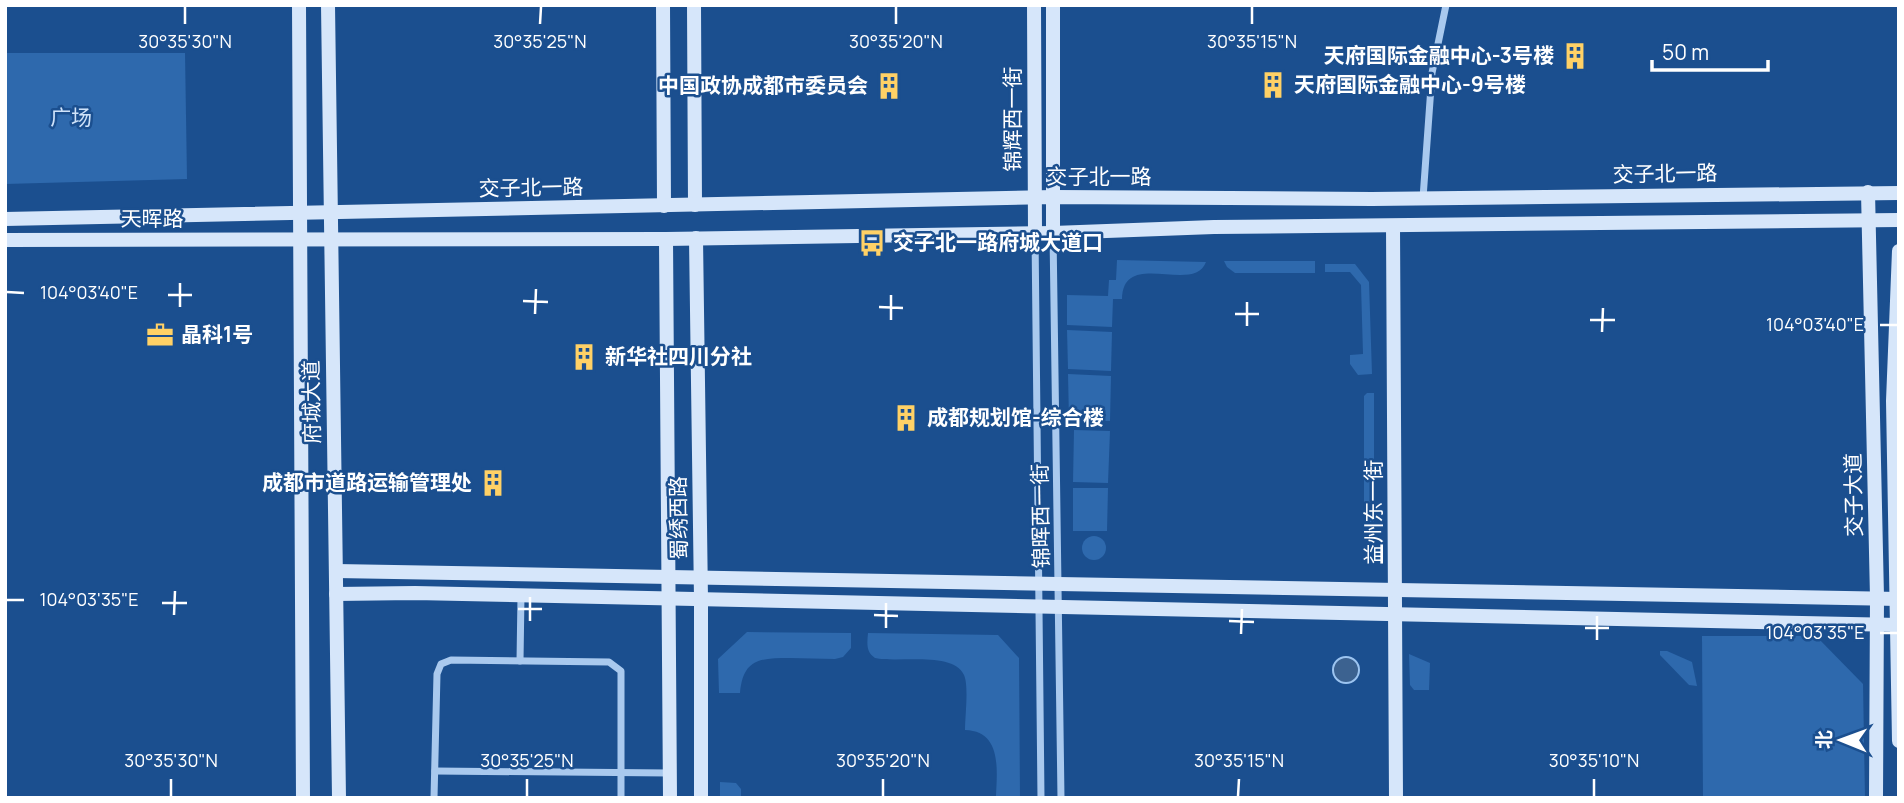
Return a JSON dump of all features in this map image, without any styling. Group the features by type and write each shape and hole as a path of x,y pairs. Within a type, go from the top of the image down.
{"street":[{"name":"府城大道","path":"328,5 340,798"},
{"path":"663,5 664,206"},
{"path":"694,5 695,205"},
{"name":"锦辉西一街","path":"1034,5 1035,233"},
{"name":"锦辉西一街","path":"1052,5 1053,233"},
{"path":"1423,198 1432,73 1446,5"},
{"name":"府城大道","path":"298,8 303,798"},
{"name":"交子大道","path":"1868,192 1877,597 1876,798"},
{"name":"交子北一路","path":"299,212 1054,197 1423,198 1899,193"},
{"name":"天晖路","path":"5,219 299,212"},
{"path":"299,240 666,239 1053,233 1213,227 1899,220"},
{"name":"益州东一街","path":"1393,226 1396,798"},
{"name":"锦晖西一街","path":"1035,233 1041,798"},
{"name":"锦晖西一街","path":"1053,233 1061,798"},
{"name":"蜀绣西路","path":"696,238 701,798"},
{"name":"蜀绣西路","path":"666,239 670,798"},
{"name":"天晖路","path":"5,240 299,240"},
{"name":"交子大道","path":"1899,251 1893,401 1899,741"},
{"path":"336,571 1897,599"},
{"path":"336,594 670,598 1897,625"},
{"path":"520,661 521,596"},
{"path":"434,798 437,674 441,664 451,660 609,662 621,671 621,798"},
{"path":"435,771 670,773"}],"green space":[{"name":"广场","path":"5,53 185,53 187,179 5,184"},
{"path":"1117,260 1206,262 1199,271 1188,275 1134,276 1125,284 1122,299 1113,299 1112,327 1067,325 1067,295 1108,296 1109,280 1116,280"},
{"path":"1224,261 1315,261 1315,273 1235,273"},
{"path":"1325,264 1355,264 1369,282 1372,374 1358,375 1350,364 1350,355 1363,354 1361,285 1350,272 1325,272"},
{"path":"1067,330 1112,332 1111,371 1068,369"},
{"path":"1068,374 1111,376 1110,421 1069,420"},
{"path":"1374,393 1374,532 1364,532 1364,396"},
{"path":"1074,430 1110,431 1108,483 1073,482"},
{"path":"1073,488 1108,488 1107,531 1073,531"},
{"path":"1094,536 1102,540 1106,548 1102,556 1094,560 1086,556 1082,548 1086,540"},
{"path":"747,632 851,633 851,648 843,657 835,659 762,660 749,667 745,673 740,693 719,693 718,659"},
{"path":"868,633 998,635 1019,658 1020,798 977,798 996,796 995,754 986,737 965,730 966,686 964,675 958,668 937,660 875,658 867,644"},
{"path":"1702,636 1816,636 1863,684 1865,798 1703,798"},
{"path":"1660,651 1667,651 1692,662 1697,686 1689,685 1660,655"},
{"path":"1409,654 1430,663 1429,690 1414,690 1410,685"},
{"path":"720,782 736,783 741,789 741,798 720,798"}],"shaded area":[{"path":"1346,657 1355,661 1359,670 1355,679 1346,683 1337,679 1333,670 1337,661"}],"place":[{"name":"天府国际金融中心-3号楼","path":"1575,56"},
{"name":"天府国际金融中心-9号楼","path":"1273,85"},
{"name":"中国政协成都市委员会","path":"889,86"},
{"name":"交子北一路府城大道口","path":"872,243"},
{"name":"晶科1号","path":"160,335"},
{"name":"新华社四川分社","path":"584,357"},
{"name":"成都规划馆-综合楼","path":"906,418"},
{"name":"成都市道路运输管理处","path":"493,483"}]}
